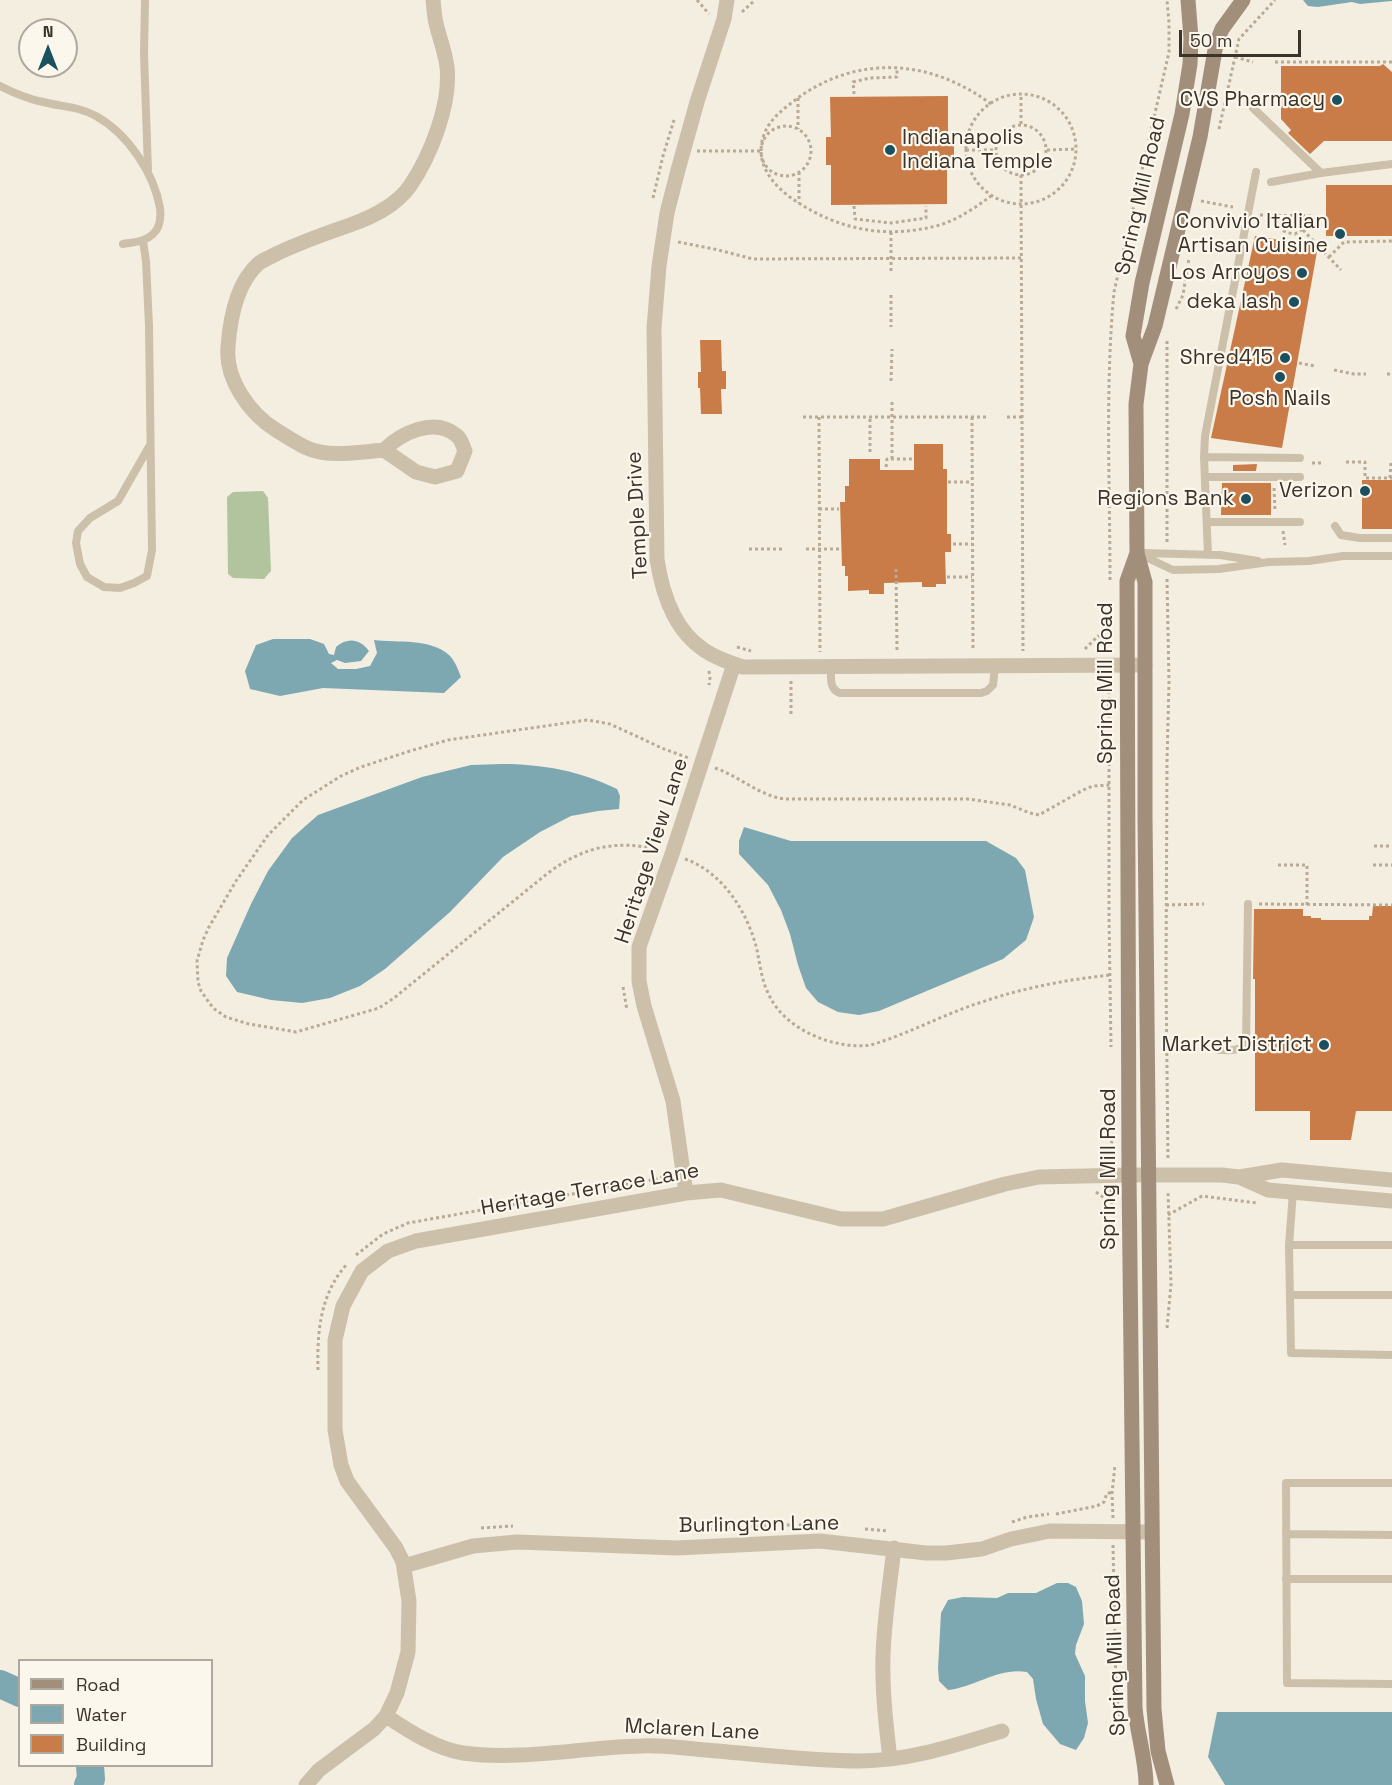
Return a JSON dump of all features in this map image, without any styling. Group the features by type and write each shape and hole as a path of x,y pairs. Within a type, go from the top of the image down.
{"street":[{"path":"384,450 392,441 423,427 444,428 458,436 465,451 457,471 435,477 416,472 384,450 336,453 309,449 271,427 255,411 231,377 227,356 229,328 245,281 259,263 297,244 368,219 400,198 410,187 428,152 447,94 447,68 433,0"},
{"name":"Temple Drive","path":"727,0 724,19 693,113 675,181 658,266 654,327 657,559 660,583 668,603 690,638 704,650 743,667 1145,665"},
{"name":"Spring Mill Road","path":"1141,364 1133,336 1142,283 1182,114 1190,64 1191,30 1188,0"},
{"name":"Spring Mill Road","path":"1167,1785 1156,1735 1145,816 1145,582 1137,553 1136,404 1141,364 1155,326 1200,137 1216,44 1222,29 1243,0"},
{"name":"Spring Mill Road","path":"1137,553 1127,581 1129,1175 1135,1707 1146,1785"},
{"name":"Heritage View Lane","path":"686,1194 673,1101 644,1006 639,981 639,946 672,854 734,664"},
{"path":"1239,1177 1282,1170 1392,1180"},
{"name":"Heritage Terrace Lane","path":"404,1566 396,1548 348,1481 341,1465 335,1430 335,1340 343,1306 362,1271 388,1251 416,1241 720,1190 840,1219 883,1219 1023,1180 1060,1175 1239,1177"},
{"path":"1239,1177 1268,1190 1392,1201"},
{"name":"Burlington Lane","path":"404,1566 474,1546 517,1542 677,1548 820,1541 926,1553 946,1553 982,1550 1011,1539 1050,1531 1152,1532"},
{"path":"890,1759 883,1656 894,1548"},
{"path":"306,1785 319,1770 374,1729 386,1716 398,1693 408,1652 409,1601 404,1566"},
{"name":"Mclaren Lane","path":"386,1716 405,1729 443,1748 463,1753 526,1754 666,1746 862,1761 890,1759 947,1748 1002,1731"}],"lane":[{"path":"145,0 144,54 148,171"},
{"path":"0,86 45,103 74,106 97,117 115,130 134,151 148,171 157,193 161,217 155,232 142,241 123,244"},
{"path":"1253,108 1321,173"},
{"path":"1271,182 1392,164"},
{"path":"1208,555 1205,436 1256,172"},
{"path":"142,241 147,261 152,550 147,576 120,588 104,587 87,577 80,564 76,543 78,531 90,518 118,501 150,445"},
{"path":"1204,457 1300,458"},
{"path":"1205,477 1300,477"},
{"path":"1208,522 1300,522"},
{"path":"1335,526 1341,535 1360,538 1392,538"},
{"path":"1137,553 1208,555 1269,562"},
{"path":"1137,553 1173,570 1219,569 1343,556 1392,556"},
{"path":"831,668 831,685 836,692 840,693 981,693 993,685 995,666"},
{"path":"1218,1050 1243,1048 1246,1044 1251,904"},
{"path":"1293,1192 1289,1245 1291,1353 1392,1355"},
{"path":"1289,1245 1392,1245"},
{"path":"1290,1295 1392,1295"},
{"path":"1392,1483 1286,1483 1286,1534 1287,1683 1392,1684"},
{"path":"1286,1534 1392,1535"},
{"path":"1286,1579 1392,1579"}],"path":[{"path":"697,0 709,14 708,20"},
{"path":"1167,0 1169,23"},
{"path":"1217,135 1239,39 1275,0"},
{"path":"1234,57 1253,62"},
{"path":"1275,62 1392,62"},
{"path":"882,68 882,77"},
{"path":"991,104 977,93 925,71 882,68 852,72 817,85 774,117 764,133 761,151 764,168 783,192 821,217 855,228 891,232 941,224 974,208 991,196"},
{"path":"854,94 853,82 897,77 897,68"},
{"path":"1021,124 1022,94"},
{"path":"1022,94 1042,99 1060,110 1072,128 1077,149 1073,170 1061,188 1043,200 1011,204 991,196 976,181 967,161 967,139 975,119 991,104 1000,99 1022,94"},
{"path":"798,98 798,129"},
{"path":"652,201 674,120"},
{"path":"1021,124 1031,126 1039,132 1047,150 1039,167 1031,173 1022,175 1003,168 996,150 1003,132 1011,126 1021,124"},
{"path":"787,125 804,133 810,141 812,151 810,160 804,168 787,176 777,174 769,168 763,160 761,151 763,141 769,133 777,127 787,125"},
{"path":"1047,150 1077,149"},
{"path":"966,150 996,150"},
{"path":"696,151 761,151"},
{"path":"799,172 799,203"},
{"path":"1017,651 1023,651 1022,175"},
{"path":"1199,209 1201,201 1233,207"},
{"path":"854,206 855,219 882,222 926,218 926,206"},
{"path":"1260,215 1314,216"},
{"path":"1275,215 1276,222 1284,232 1295,234 1303,230 1309,216"},
{"path":"882,222 882,232"},
{"path":"898,222 898,231"},
{"path":"1303,230 1341,270"},
{"path":"891,232 891,273"},
{"path":"1329,257 1344,242 1392,241"},
{"path":"676,242 753,259 1022,258"},
{"path":"1173,318 1183,295 1190,253"},
{"path":"891,295 891,327"},
{"path":"1167,339 1167,536"},
{"path":"891,381 892,349"},
{"path":"1299,363 1315,366"},
{"path":"1334,370 1366,374"},
{"path":"892,402 892,459"},
{"path":"803,417 986,417"},
{"path":"819,417 820,652"},
{"path":"870,417 870,452"},
{"path":"972,417 973,651 978,651"},
{"path":"1007,417 1022,417"},
{"path":"886,467 886,459 912,459"},
{"path":"1346,462 1365,462 1365,478 1391,478 1390,462"},
{"path":"1312,463 1324,463"},
{"path":"948,482 972,482"},
{"path":"1274,487 1275,514 1283,514"},
{"path":"819,509 839,509"},
{"path":"1283,528 1285,544"},
{"path":"953,544 973,544"},
{"path":"749,549 784,549"},
{"path":"806,549 839,549"},
{"path":"896,569 897,652"},
{"path":"947,577 973,577"},
{"path":"1167,586 1169,682 1166,904 1168,1215 1202,1196 1258,1203"},
{"path":"1084,650 1098,636 1108,637"},
{"path":"734,646 758,651"},
{"path":"703,665 710,673 709,686"},
{"path":"790,679 791,717"},
{"path":"1110,785 1093,786 1083,790 1039,815 1010,805 968,799 784,799 761,792 728,773 664,749 610,724 587,720 448,740 361,767 341,776 303,800 285,815 263,841 236,881 209,927 197,961 201,991 213,1008 226,1017 286,1031 302,1030 379,1008 548,873 572,857 593,849 617,845 638,845 690,860 730,892 750,927 769,996 784,1015 797,1026 826,1041 860,1046 871,1045 978,1003 1024,988 1110,975"},
{"path":"1374,846 1392,846"},
{"path":"1278,865 1307,865 1307,904"},
{"path":"1373,865 1392,865"},
{"path":"1166,904 1204,904"},
{"path":"1251,904 1392,904"},
{"path":"623,985 627,1010"},
{"path":"318,1372 318,1330 329,1292 351,1259 383,1234 418,1221 660,1178 664,1175 668,1165"},
{"path":"1094,1191 1112,1203"},
{"path":"1009,1522 1042,1514 1092,1508 1104,1502 1107,1493 1112,1493"},
{"path":"700,1530 811,1525"},
{"path":"477,1529 516,1526"},
{"path":"861,1528 894,1532"}],"green space":[{"path":"263,491 268,498 271,571 264,579 233,578 228,574 227,497 233,492"}],"water":[{"path":"1303,0 1392,1 1360,4 1352,2 1318,7 1308,6"},
{"path":"273,639 310,639 324,644 329,654 334,655 336,647 349,641 362,644 369,651 361,661 345,663 337,660 331,663 338,669 370,666 377,653 374,640 423,644 449,655 455,662 461,677 444,693 323,688 280,696 250,689 245,671 256,645"},
{"path":"471,765 532,765 589,777 617,789 620,796 619,809 571,816 540,832 503,857 450,912 385,969 360,986 330,998 302,1003 271,1000 237,992 226,976 227,958 251,904 268,871 292,838 318,815 422,777"},
{"path":"744,827 791,841 986,841 1016,858 1025,870 1034,917 1026,940 1003,959 879,1011 859,1015 838,1012 818,1002 806,988 781,910 768,885 739,854 739,841"},
{"path":"1057,1583 1068,1583 1076,1587 1082,1601 1084,1624 1075,1654 1085,1676 1088,1723 1084,1738 1076,1750 1060,1744 1043,1724 1033,1679 1027,1672 1007,1672 948,1690 939,1681 941,1613 948,1600 963,1597 997,1598 1008,1593 1036,1593"},
{"path":"1217,1712 1392,1712 1392,1785 1225,1785 1208,1757"}],"building":[{"name":"CVS Pharmacy","path":"1383,64 1392,72 1392,141 1324,141 1310,154 1288,133 1291,130 1281,119 1281,66 1380,66"},
{"name":"Indianapolis Indiana Temple","path":"948,96 948,137 954,137 954,164 947,164 947,204 831,205 831,165 826,165 826,137 831,137 830,97"},
{"path":"1326,185 1392,185 1392,236 1326,236"},
{"path":"1255,236 1318,246 1282,448 1211,438"},
{"path":"700,340 721,340 722,371 726,371 726,389 721,389 722,414 701,414 700,388 698,388 698,372 701,372"},
{"path":"914,444 943,444 943,469 947,469 947,534 951,534 951,552 945,552 946,584 922,587 922,582 884,583 884,594 869,594 869,590 848,591 848,576 845,576 845,566 842,566 840,502 845,502 845,486 849,486 849,459 880,459 880,470 914,470"},
{"path":"1257,464 1256,471 1233,471 1233,465"},
{"path":"1362,480 1392,480 1392,529 1362,529"},
{"name":"Regions Bank","path":"1222,483 1271,483 1271,515 1221,515"},
{"name":"Market District","path":"1373,906 1392,906 1392,1111 1356,1111 1351,1140 1310,1140 1310,1111 1255,1111 1254,909 1303,909 1303,916 1321,918 1321,920 1369,920"}],"waterway":[{"path":"0,1684 18,1692"},
{"path":"88,1785 91,1779 90,1767"}],"place":[{"name":"CVS Pharmacy","path":"1337,100"},
{"name":"Indianapolis Indiana Temple","path":"890,150"},
{"name":"Convivio Italian Artisan Cuisine","path":"1340,234"},
{"name":"Los Arroyos","path":"1302,273"},
{"name":"deka lash","path":"1294,302"},
{"name":"Shred415","path":"1285,358"},
{"name":"Posh Nails","path":"1280,377"},
{"name":"Verizon","path":"1365,491"},
{"name":"Regions Bank","path":"1246,499"},
{"name":"Market District","path":"1324,1045"}]}
